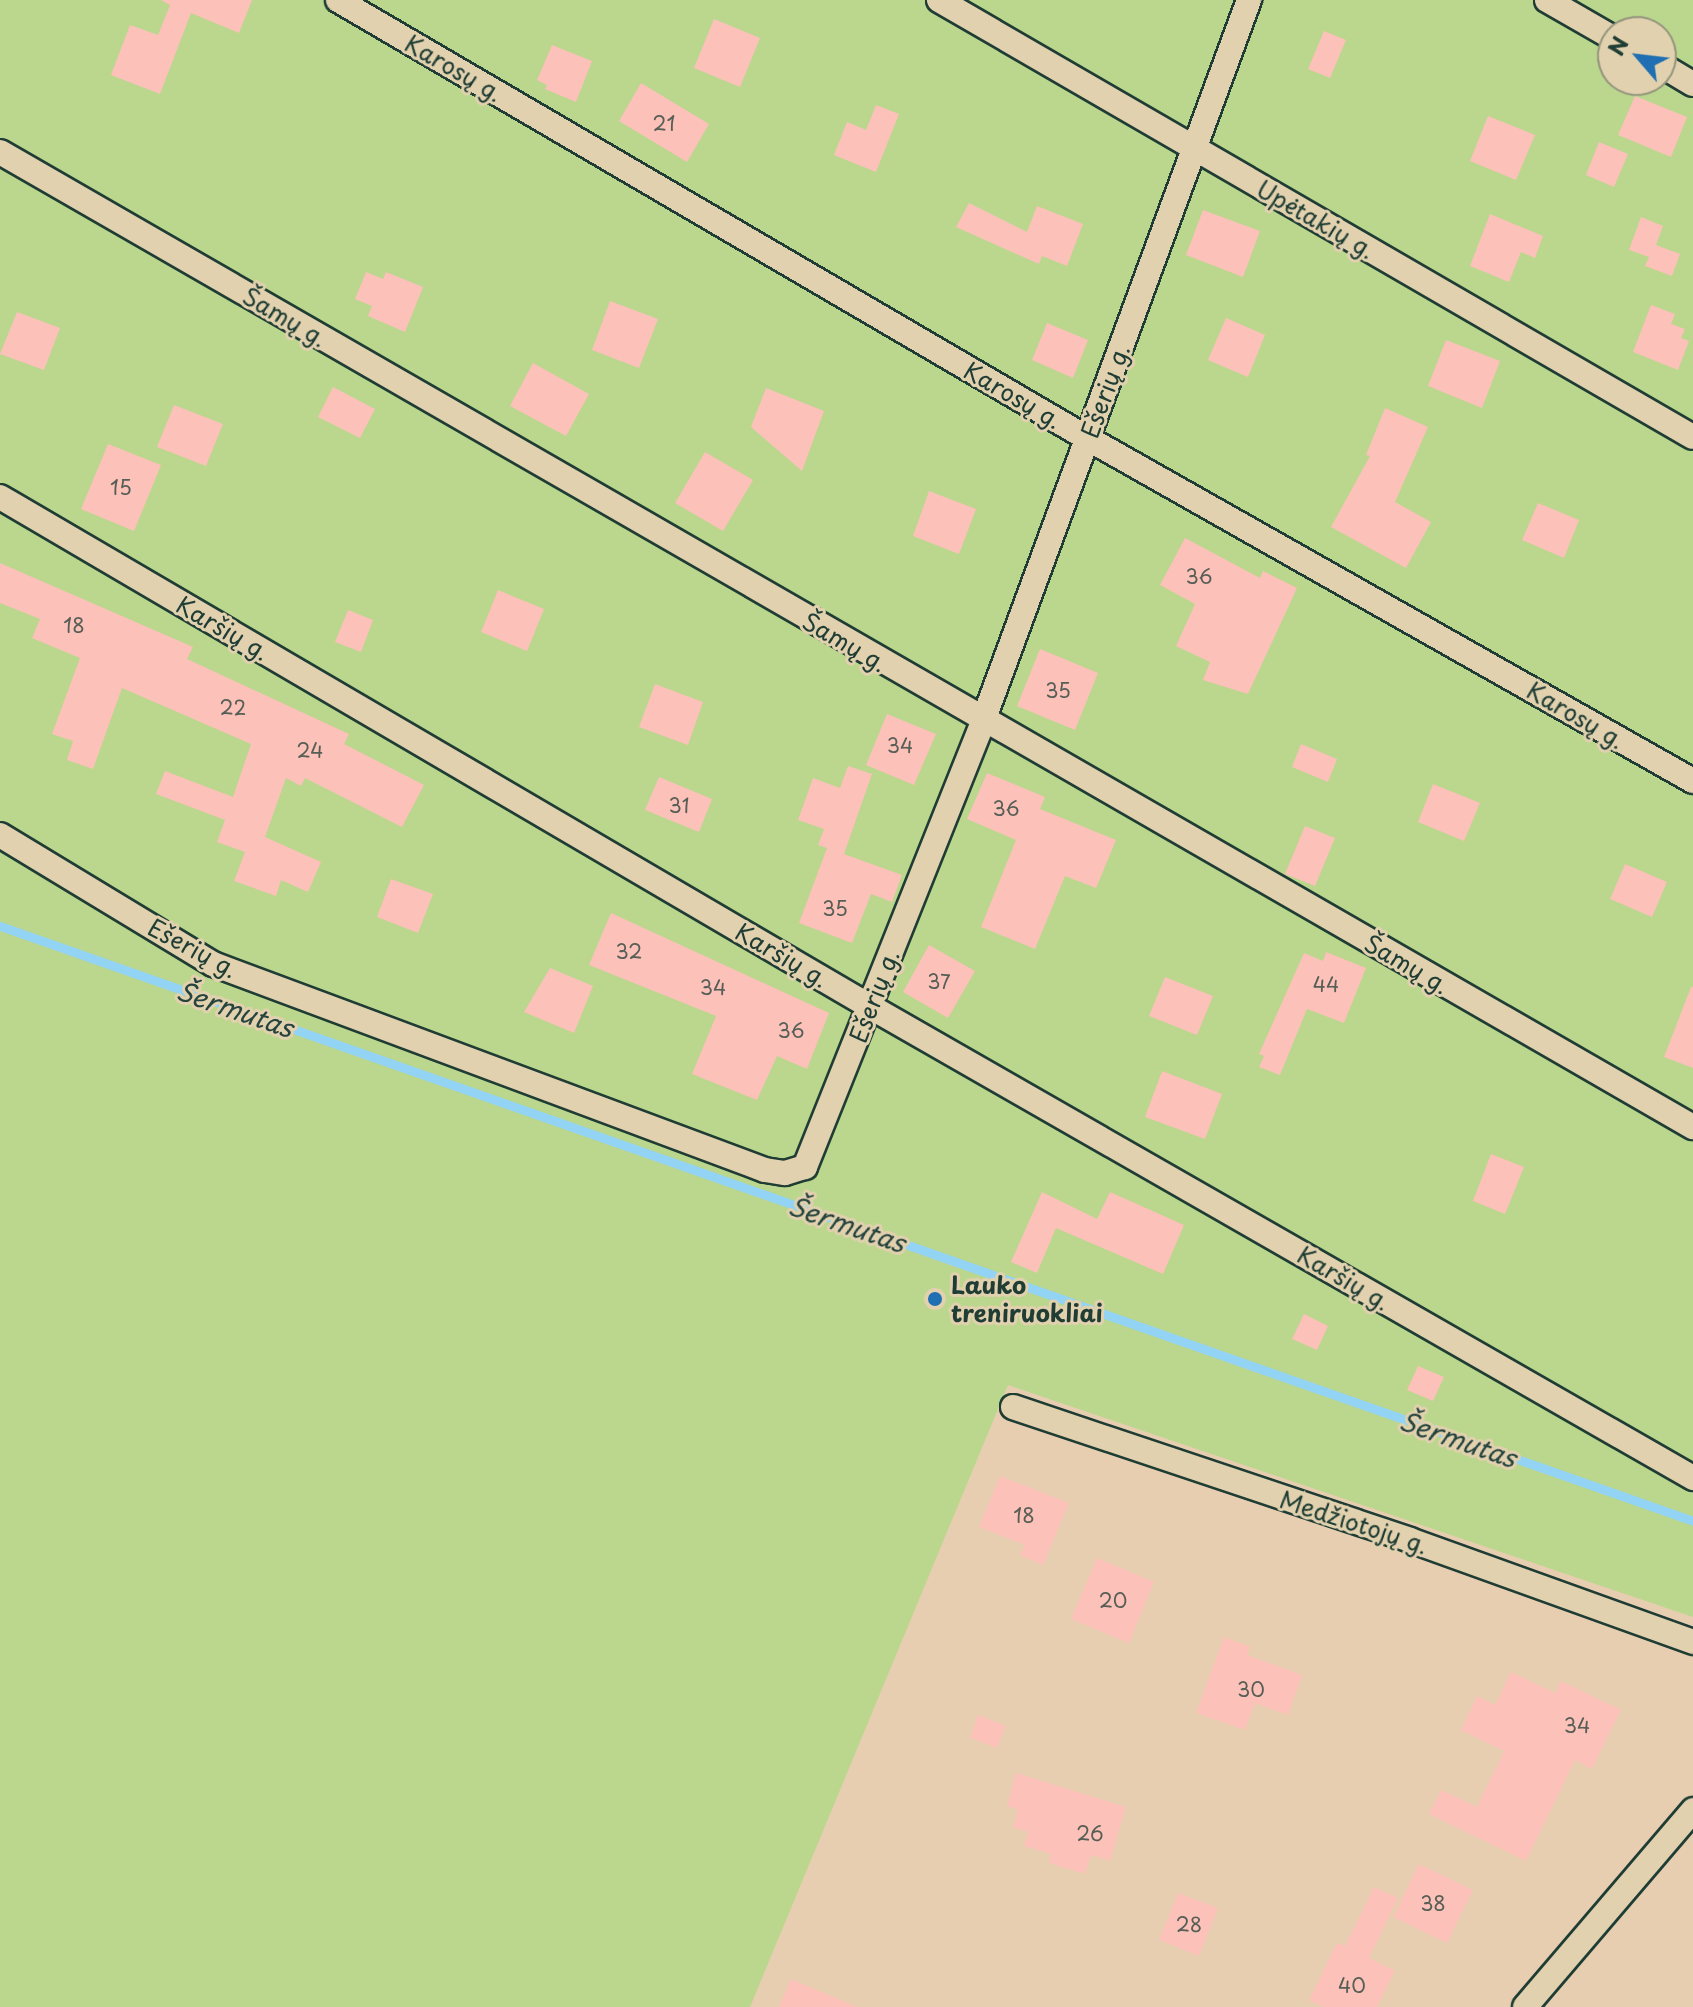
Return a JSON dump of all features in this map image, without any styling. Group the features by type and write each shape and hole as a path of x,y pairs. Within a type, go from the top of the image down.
{"street":[{"name":"Karosų g.","path":"338,0 1087,438 1693,781"},
{"name":"Upėtakių g.","path":"939,0 1693,437"},
{"name":"Ešerių g.","path":"0,835 213,964 765,1170 785,1173 805,1167 983,721 1249,0"},
{"path":"1547,0 1597,29"},
{"name":"Šamų g.","path":"0,152 983,721 1693,1127"},
{"name":"Karšių g.","path":"0,497 869,1006 1693,1478"},
{"name":"Medžiotojų g.","path":"1013,1407 1410,1540 1693,1642"},
{"path":"1525,2007 1693,1810"}],"green space":[{"path":"0,0 1693,0 1693,1617 1008,1385 750,2007 0,2007"}],"building":[{"path":"161,0 252,0 239,33 191,13 160,94 111,75 130,25 158,35 170,5"},
{"path":"714,19 760,38 740,87 694,68"},
{"path":"1324,31 1346,40 1330,78 1308,69"},
{"path":"552,45 592,61 576,102 545,89 547,85 537,80"},
{"path":"641,83 709,124 687,162 619,121"},
{"path":"1635,96 1687,117 1671,157 1618,135"},
{"path":"876,105 899,114 876,172 834,155 847,122 866,130"},
{"path":"1488,116 1535,135 1516,180 1470,161"},
{"path":"1599,142 1628,154 1614,187 1586,175"},
{"path":"969,203 1027,232 1037,206 1083,224 1067,266 1042,256 1039,264 956,227"},
{"path":"1203,210 1260,231 1243,277 1186,255"},
{"path":"1490,214 1543,236 1535,258 1521,252 1509,282 1470,266"},
{"path":"1641,217 1663,226 1656,245 1680,254 1672,276 1645,266 1649,257 1629,250"},
{"path":"366,272 383,279 386,272 423,287 405,332 368,316 372,306 355,299"},
{"path":"610,301 658,319 639,368 592,350"},
{"path":"1651,305 1675,314 1671,324 1685,329 1681,338 1689,341 1678,370 1633,352"},
{"path":"17,312 60,328 44,370 0,354"},
{"path":"1226,318 1265,335 1248,377 1208,360"},
{"path":"1047,323 1088,340 1073,378 1032,360"},
{"path":"1446,340 1500,361 1482,408 1428,386"},
{"path":"533,363 589,394 566,436 510,406"},
{"path":"333,387 375,409 360,438 318,417"},
{"path":"766,388 824,411 802,471 751,427"},
{"path":"174,405 223,424 206,466 157,447"},
{"path":"1385,408 1428,427 1395,502 1431,522 1406,568 1331,527 1370,456 1366,455"},
{"path":"108,444 161,465 134,531 81,509"},
{"path":"705,452 753,480 723,531 675,503"},
{"path":"929,491 976,509 959,554 913,536"},
{"path":"1538,503 1579,520 1564,558 1522,540"},
{"path":"1185,538 1260,578 1263,571 1297,588 1248,694 1203,680 1210,662 1176,646 1195,604 1160,585"},
{"path":"0,563 193,647 187,659 349,734 344,744 424,785 402,827 305,778 301,786 286,778 265,837 321,862 308,892 281,880 276,896 234,881 245,852 217,842 225,820 156,794 165,771 233,797 251,744 122,688 93,769 67,760 73,741 52,734 80,658 32,638 40,619 0,603"},
{"path":"498,590 544,609 527,651 481,632"},
{"path":"348,610 373,620 361,652 335,642"},
{"path":"1040,649 1098,673 1075,730 1017,706"},
{"path":"655,684 703,702 688,745 639,727"},
{"path":"887,714 936,734 914,785 866,765"},
{"path":"1301,744 1337,759 1328,782 1292,767"},
{"path":"848,766 872,774 844,854 902,875 892,902 871,894 852,943 799,923 827,848 818,845 824,829 798,820 813,778 840,788"},
{"path":"987,773 1045,797 1040,809 1116,840 1096,888 1065,876 1035,949 981,927 1016,840 967,819"},
{"path":"659,777 712,799 699,832 645,810"},
{"path":"1433,784 1480,803 1464,841 1418,822"},
{"path":"1305,826 1335,838 1315,886 1285,874"},
{"path":"1625,864 1667,882 1652,917 1610,899"},
{"path":"391,879 433,894 418,933 377,917"},
{"path":"611,913 829,1013 807,1069 777,1056 757,1100 692,1074 716,1016 589,965"},
{"path":"929,945 975,971 948,1018 903,992"},
{"path":"1326,952 1366,968 1344,1023 1307,1009 1280,1075 1259,1067 1264,1056 1259,1054 1304,953 1323,961"},
{"path":"550,968 593,986 574,1033 524,1012"},
{"path":"1165,977 1213,996 1197,1035 1149,1016"},
{"path":"1693,987 1693,1068 1664,1057"},
{"path":"1162,1071 1222,1094 1205,1139 1145,1117"},
{"path":"1491,1154 1524,1167 1505,1214 1473,1201"},
{"path":"1042,1192 1097,1219 1110,1192 1184,1225 1163,1274 1056,1228 1037,1273 1011,1262"},
{"path":"1304,1314 1328,1326 1317,1350 1292,1339"},
{"path":"1418,1366 1444,1377 1433,1401 1407,1390"},
{"path":"1000,1476 1069,1503 1043,1565 1020,1555 1025,1545 979,1527"},
{"path":"1097,1558 1154,1582 1129,1643 1071,1619"},
{"path":"1224,1637 1250,1647 1247,1655 1302,1675 1288,1715 1255,1703 1245,1730 1196,1713"},
{"path":"1511,1672 1555,1693 1561,1681 1621,1710 1592,1769 1575,1760 1526,1861 1429,1814 1441,1790 1477,1807 1504,1751 1461,1730 1477,1696 1495,1705"},
{"path":"978,1715 1006,1726 997,1748 970,1738"},
{"path":"1016,1773 1126,1807 1110,1861 1091,1855 1085,1874 1049,1863 1051,1854 1024,1846 1028,1832 1013,1827 1018,1810 1007,1806"},
{"path":"1419,1864 1473,1890 1447,1943 1393,1917"},
{"path":"1374,1887 1398,1898 1369,1958 1395,1971 1377,2007 1323,2007 1309,2000 1337,1943 1345,1946"},
{"path":"1178,1893 1218,1908 1199,1956 1159,1940"},
{"path":"791,1979 857,2007 779,2007"}],"waterway":[{"name":"Šermutas","path":"0,926 1693,1521"}],"place":[{"name":"Lauko treniruokliai","path":"935,1299"}]}
